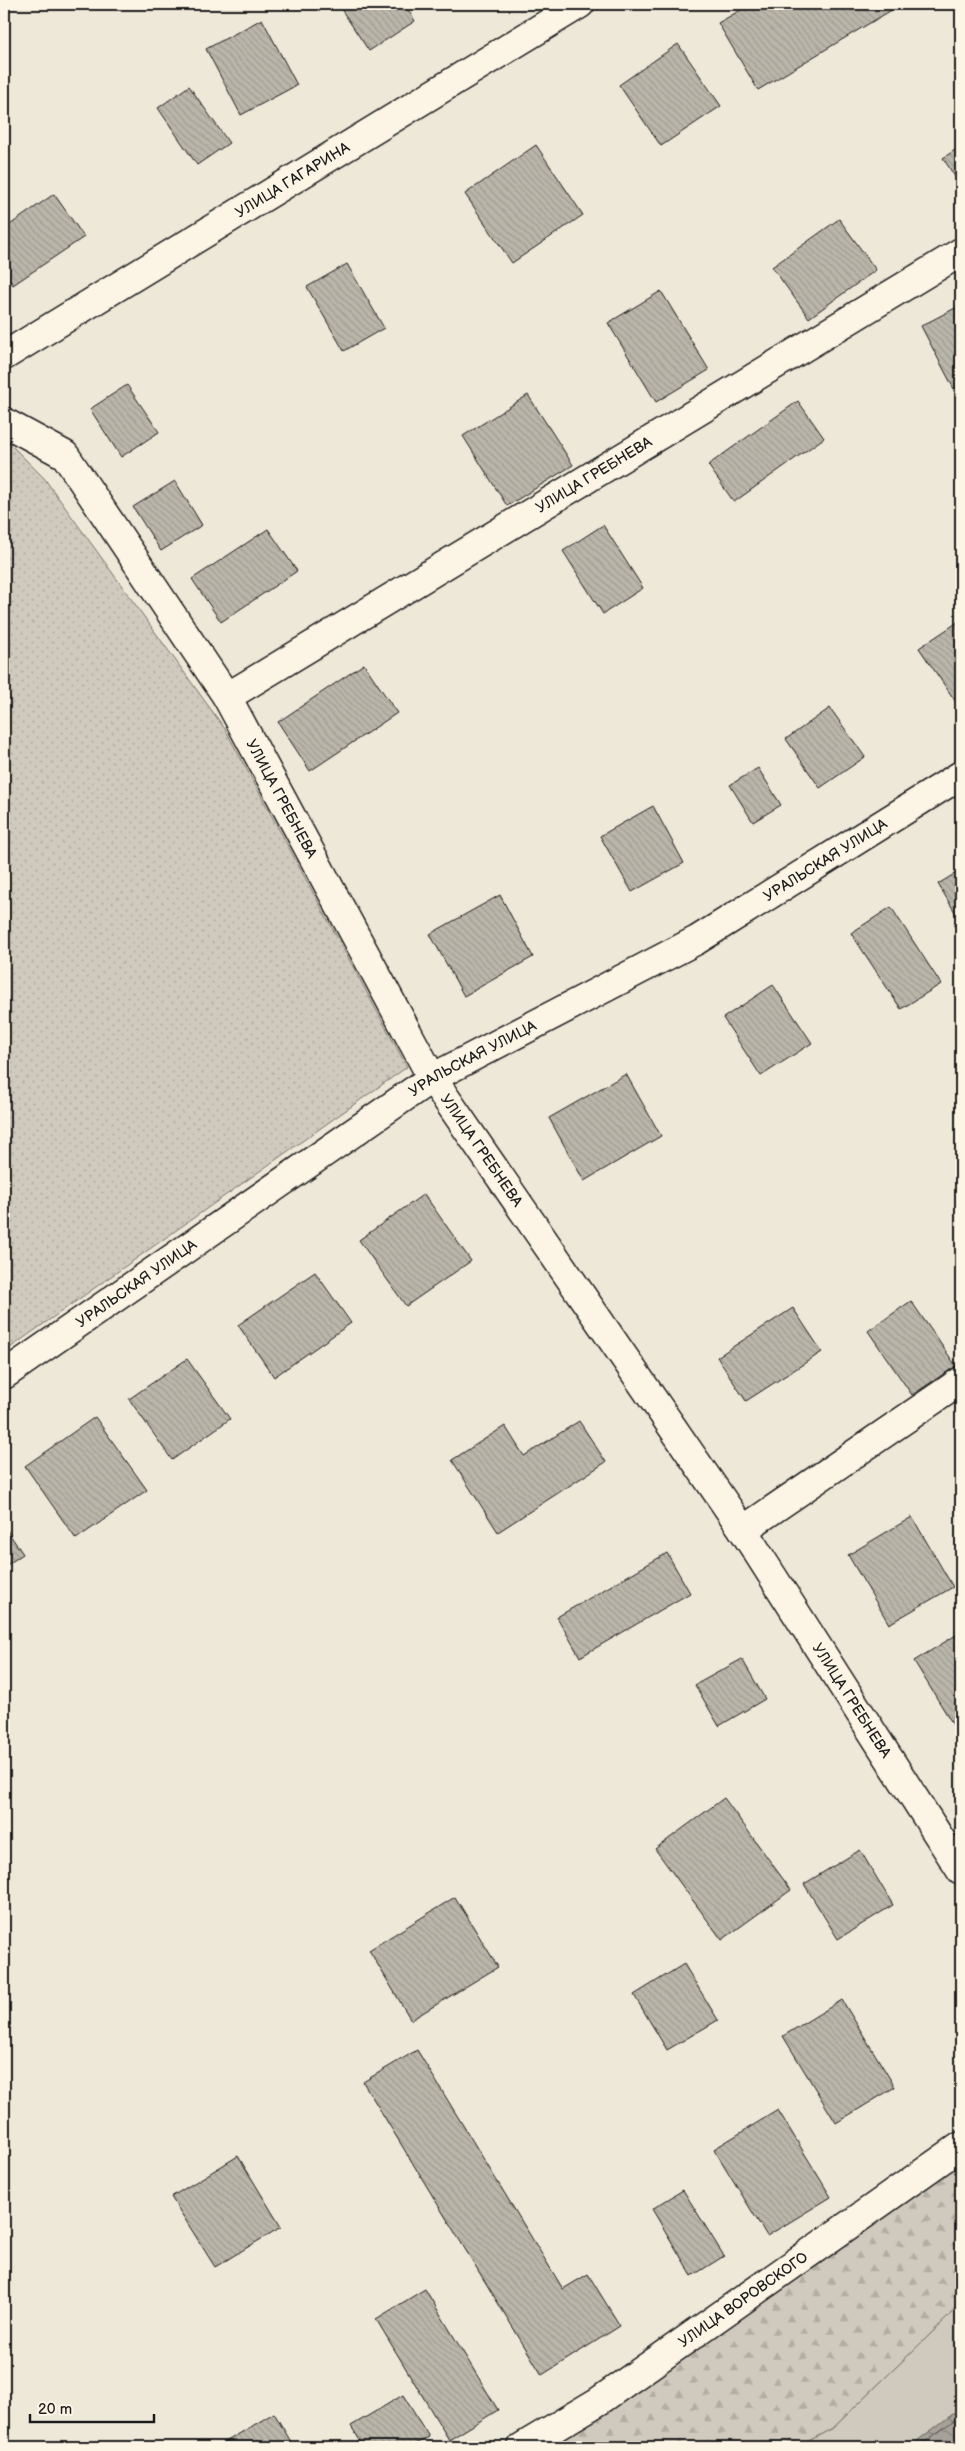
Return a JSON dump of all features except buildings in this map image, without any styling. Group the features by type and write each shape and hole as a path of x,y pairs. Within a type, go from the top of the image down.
{"street":[{"name":"УЛИЦА ГАГАРИНА","path":"4,356 580,4"},
{"name":"УЛИЦА ГРЕБНЕВА","path":"227,697 961,252"},
{"name":"УЛИЦА ГРЕБНЕВА","path":"4,422 65,455 227,697 432,1078 744,1530 961,1871"},
{"name":"УРАЛЬСКАЯ УЛИЦА","path":"4,1375 432,1078 697,940 961,775"},
{"path":"744,1530 961,1381"},
{"name":"УЛИЦА ВОРОВСКОГО","path":"522,2447 598,2401 961,2146"}],"green space":[{"path":"10,444 44,478 225,729 407,1067 4,1352 4,448"},
{"path":"961,2154 961,2299 950,2315 833,2428 797,2447 528,2447"},
{"path":"961,2299 961,2408 909,2447 797,2447 833,2428 950,2315"}],"water":[{"path":"961,2408 961,2447 909,2447"}]}
